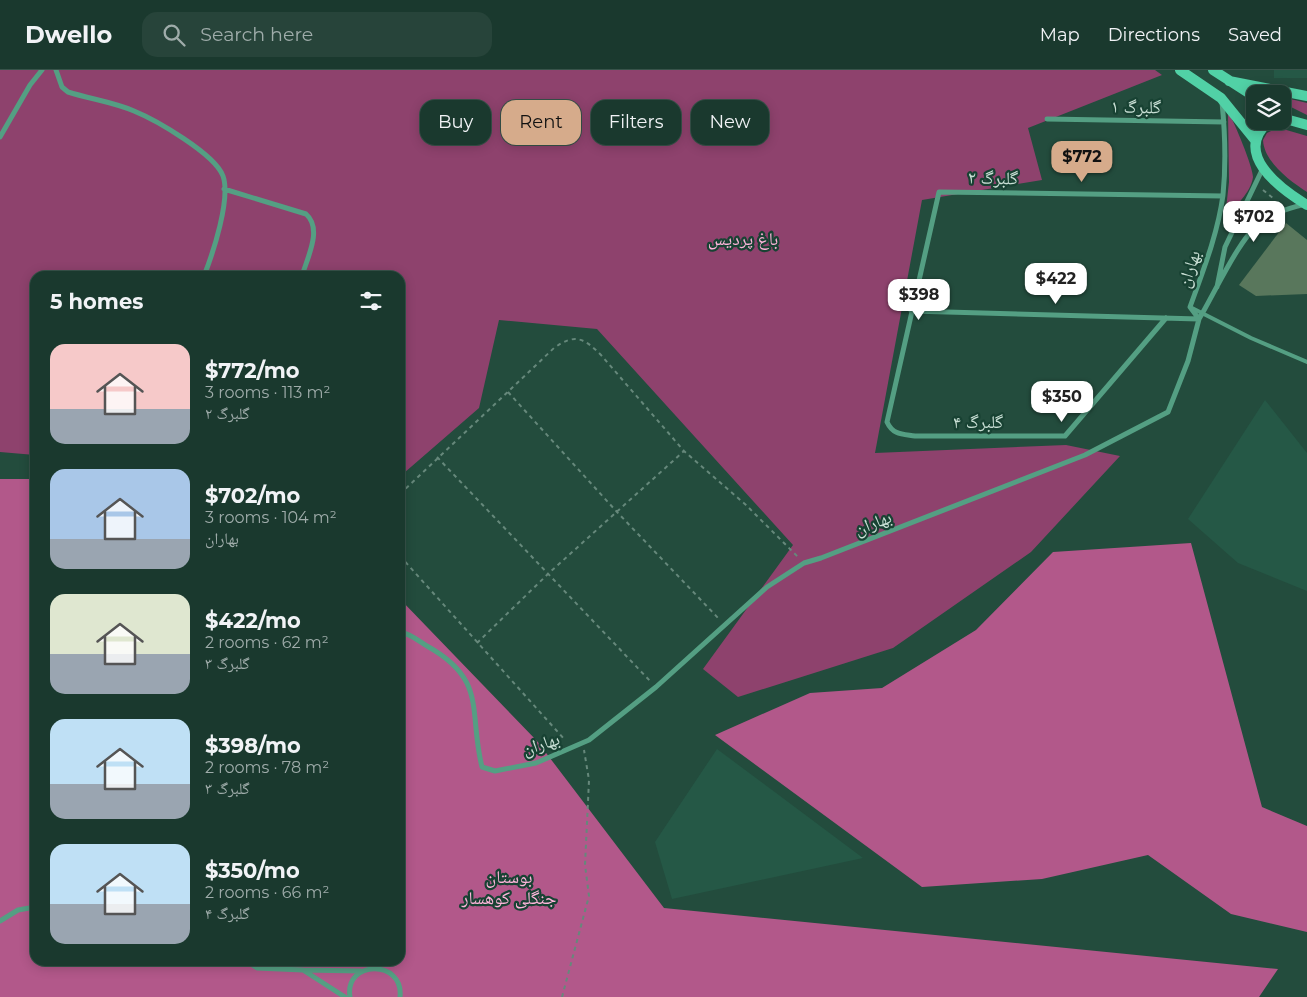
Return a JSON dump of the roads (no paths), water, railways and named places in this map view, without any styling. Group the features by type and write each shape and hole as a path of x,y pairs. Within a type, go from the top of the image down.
{"main road":[{"path":"1180,70 1221,98 1255,140"},
{"path":"1213,70 1246,91"},
{"path":"1229,80 1307,96"},
{"path":"1291,120 1307,126"},
{"path":"1260,130 1255,140 1255,155 1263,168 1283,188 1306,204"}],"street":[{"path":"0,137 30,85 42,70"},
{"path":"56,70 62,87 68,92 134,111 206,152 223,176 224,189 219,236 206,271"},
{"name":"بهاران","path":"405,635 434,650 461,671 472,694 482,767 495,771 536,762 583,743 656,687 767,587 804,563 1085,455 1168,412 1188,362 1199,319 1190,307 1209,253 1222,196 1224,122 1221,98"},
{"name":"گلبرگ ۱","path":"1047,119 1224,122"},
{"path":"1216,293 1224,247 1263,168"},
{"path":"224,189 306,214 312,220 314,230 312,242 303,271"},
{"name":"گلبرگ ۲","path":"911,311 937,194 942,191 1222,196"},
{"path":"911,311 1199,319 1216,293 1248,234 1264,219 1283,210 1306,204"},
{"name":"گلبرگ ۴","path":"911,311 887,422 891,430 897,434 915,436 1065,436 1166,318"},
{"path":"0,921 18,910 30,908"},
{"path":"254,966 257,968 303,970 361,971 369,968 386,970 398,983 400,997"},
{"path":"303,970 344,997"},
{"path":"350,997 350,985 361,971"}],"lane":[{"path":"1190,307 1250,338 1307,362"}],"park label":[{"name":"باغ پردیس","path":"743,239"},
{"name":"بوستان جنگلی کوهسار","path":"509,888"}]}
